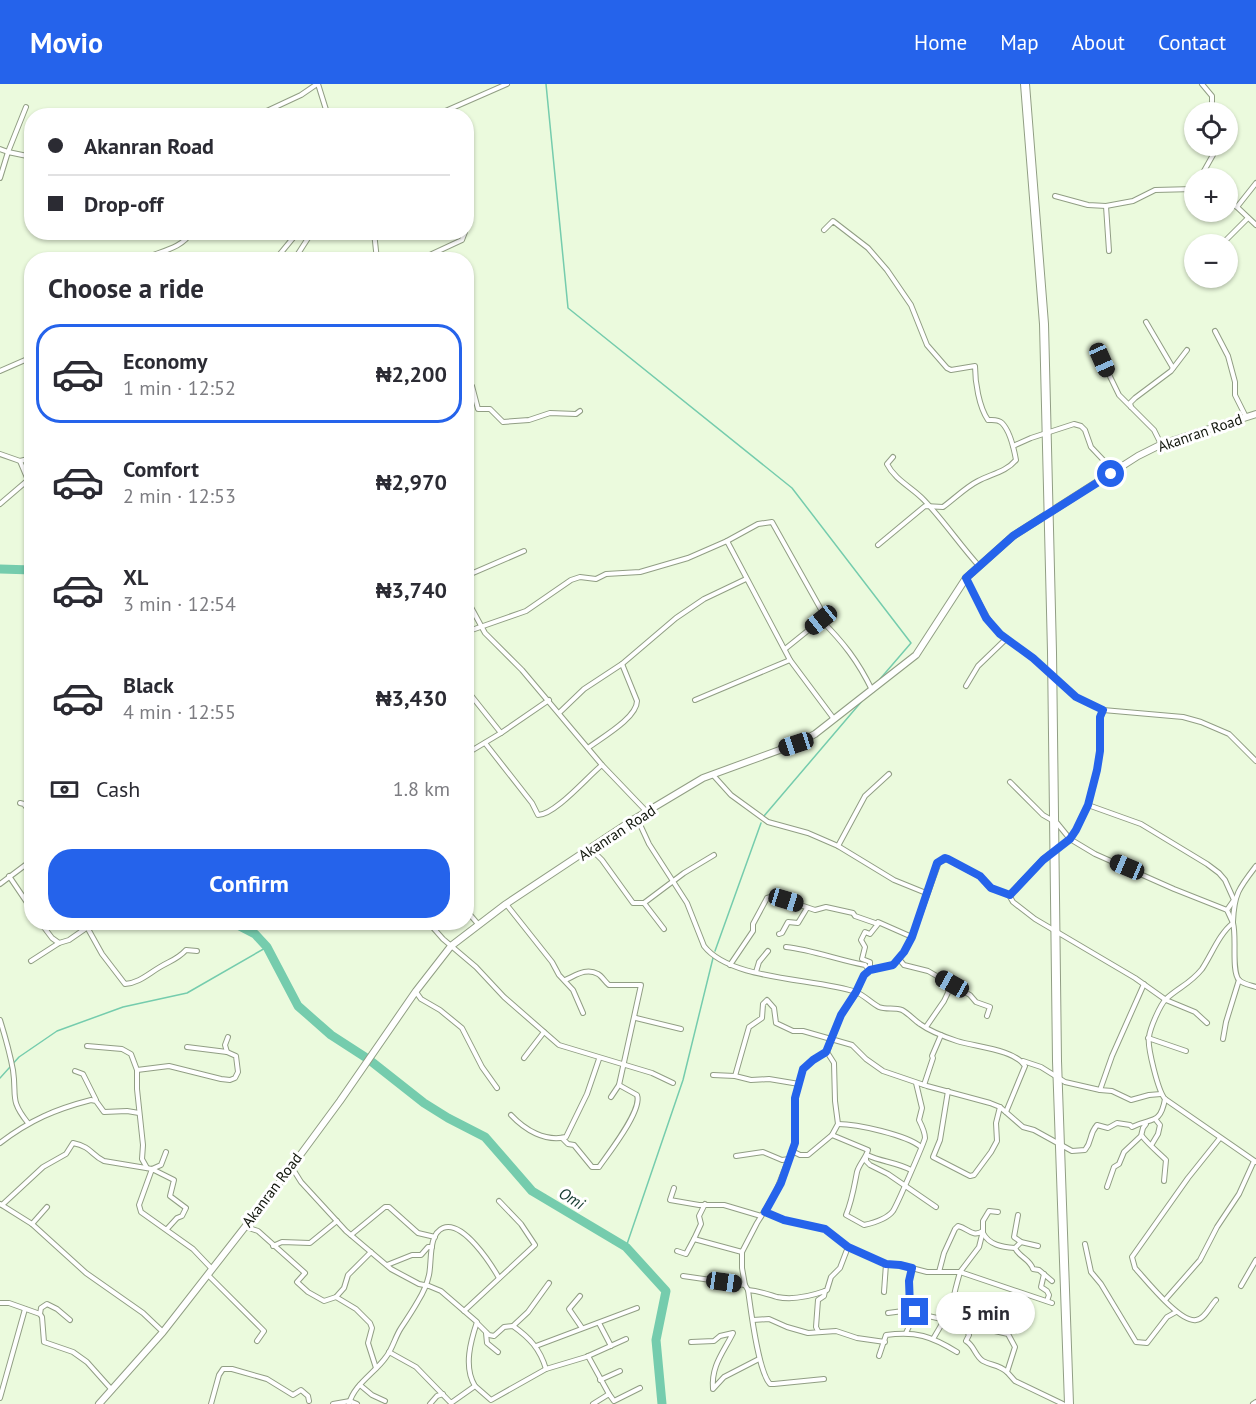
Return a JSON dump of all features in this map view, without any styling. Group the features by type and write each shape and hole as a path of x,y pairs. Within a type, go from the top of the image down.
{"highway":[{"path":"1025,84 1044,324 1058,1061 1069,1404"}],"main road":[{"name":"Akanran Road","path":"474,927 647,812 712,774 796,744 815,734 916,655 966,578 1013,536 1138,456 1162,444 1256,414"},
{"name":"Akanran Road","path":"99,1404 163,1332 340,1101 416,991 451,946 471,930"}],"street":[{"path":"273,108 318,84 326,108"},
{"path":"452,108 507,84"},
{"path":"1202,84 1212,96 1212,102"},
{"path":"0,178 24,112"},
{"path":"0,149 24,155"},
{"path":"1238,206 1256,183"},
{"path":"1055,196 1088,205 1106,206 1134,201 1155,190 1184,189"},
{"path":"1106,206 1109,250"},
{"path":"1238,208 1256,225"},
{"path":"1232,234 1248,218"},
{"path":"824,230 833,221 868,248 902,290 911,305 927,345 947,368 951,370 975,366 975,376 984,414 988,420 998,420 1003,423 1013,446 1016,460 1011,466 976,482 943,507 925,506 878,545"},
{"path":"160,252 186,240"},
{"path":"281,252 293,240"},
{"path":"436,252 462,240"},
{"path":"1146,322 1173,368"},
{"path":"1215,331 1227,356 1235,382 1235,394 1246,417"},
{"path":"1098,347 1119,395 1154,430 1162,444"},
{"path":"1131,408 1130,403 1173,368 1186,350"},
{"path":"0,370 24,360"},
{"path":"474,392 476,408 478,410 490,409 503,422 529,420 550,413 576,414 580,411"},
{"path":"1013,446 1074,424 1085,430 1091,447 1108,465 1111,474"},
{"path":"0,454 20,461 24,460"},
{"path":"893,457 887,464 889,468 950,528 979,566"},
{"path":"20,461 24,470"},
{"path":"0,504 24,483"},
{"path":"474,629 526,611 571,579 580,577 596,579 606,574 640,572 688,558 758,524 772,522 823,613 821,620 785,649"},
{"path":"727,541 790,660 834,719"},
{"path":"474,573 524,551"},
{"path":"966,578 986,618 1006,639 1033,658 1076,697 1103,710 1183,717 1201,722 1229,734 1256,761"},
{"path":"559,713 584,689 622,664 676,618 704,599 746,579"},
{"path":"474,613 481,627 549,700 602,765 647,812"},
{"path":"821,620 846,645 872,690"},
{"path":"966,686 978,666 1006,639"},
{"path":"695,700 790,660"},
{"path":"588,748 628,718 637,708 622,664"},
{"path":"474,699 501,734"},
{"path":"474,749 501,734 549,700"},
{"path":"1010,895 1043,860 1070,839 1088,805 1100,751 1100,717 1103,710"},
{"path":"485,743 532,803 538,815 546,813 566,799 602,765"},
{"path":"712,774 731,795 768,822 797,829 838,846 894,880 926,893"},
{"path":"838,846 865,796 889,774"},
{"path":"1010,782 1043,815 1057,823 1070,839 1095,854 1227,910 1236,932 1235,974 1239,980 1256,987"},
{"path":"20,803 24,804"},
{"path":"1088,805 1140,824 1207,864 1219,873 1234,900 1233,923 1227,928 1202,968 1190,982 1166,999 1159,1009 1148,1038 1161,1094 1165,1099 1255,1161 1239,1194 1217,1227 1200,1260 1165,1300"},
{"path":"637,819 649,844 691,912 704,946 709,952 730,965 856,992 881,1008 902,1010 941,1035 967,1044 985,1047 1041,1067 1065,1082 1112,1091 1131,1100 1161,1094"},
{"path":"591,849 602,860 633,903 644,903 672,881 714,855"},
{"path":"824,1379 770,1384 763,1373 759,1358 748,1290 744,1285 742,1252 781,1183 795,1143 795,1098 803,1069 826,1052 841,1015 864,975 870,970 893,965 899,959 912,937 936,864 945,858 980,876 991,888 1010,895 1013,902 1035,919 1166,999 1187,1008 1207,1023"},
{"path":"0,884 24,866"},
{"path":"1227,910 1256,866"},
{"path":"9,876 24,898"},
{"path":"730,965 753,931 753,924 767,898 781,898 814,910 826,907 874,921 912,937"},
{"path":"644,903 664,929"},
{"path":"506,904 552,962 559,975 573,990 583,1013"},
{"path":"779,934 782,933 788,921 798,923 807,908"},
{"path":"474,919 478,924"},
{"path":"870,970 870,962 862,958 865,947 861,940 864,932 870,934 874,930 878,924 874,921"},
{"path":"46,930 59,943"},
{"path":"31,961 83,930"},
{"path":"89,930 102,954 124,984 148,976 161,966 178,959 186,951 197,951"},
{"path":"436,930 476,967 504,997 559,1045 599,1059 652,1073 674,1083"},
{"path":"786,947 807,949 832,958 866,965 870,970"},
{"path":"756,972 759,962 768,951"},
{"path":"899,959 904,964 928,971 970,995 976,1002 990,1007 987,1016"},
{"path":"565,980 577,973 588,972 598,973 609,984 641,985 636,1018 619,1085 611,1097"},
{"path":"1223,1039 1239,980"},
{"path":"926,1027 944,1001 952,984"},
{"path":"1100,1090 1112,1056 1144,984"},
{"path":"416,991 421,999 440,1010 462,1028 482,1067 497,1088"},
{"path":"735,1076 749,1027 762,1018 763,1004 767,1000 774,1008 776,1023 852,1046 883,1071 1000,1107 1023,1127 1076,1152 1085,1150 1090,1143 1090,1135 1097,1125 1108,1128 1118,1123 1132,1127 1156,1120 1162,1112 1165,1099"},
{"path":"636,1018 681,1029"},
{"path":"0,1020 13,1072 13,1091 17,1109 28,1123"},
{"path":"524,1058 544,1032"},
{"path":"924,1085 941,1035"},
{"path":"227,1052 225,1045 228,1037"},
{"path":"1148,1038 1186,1051"},
{"path":"87,1046 122,1049 131,1054 137,1070 142,1159 150,1169"},
{"path":"137,1070 169,1066 230,1080 235,1078 238,1072 236,1056 227,1052 187,1047"},
{"path":"792,1151 800,1155 808,1155 832,1135 838,1124 834,1063 826,1052"},
{"path":"511,1115 518,1123 539,1135 552,1139 566,1137 576,1119 599,1059"},
{"path":"1006,1112 1025,1066 1022,1061"},
{"path":"75,1071 83,1074 104,1112 139,1113"},
{"path":"713,1076 735,1076 751,1080 769,1079 799,1084"},
{"path":"866,1156 858,1169 852,1200 846,1215 864,1225 893,1211 925,1137 919,1120 922,1108 916,1082"},
{"path":"562,1138 568,1144 574,1145 592,1167 599,1167 619,1139 638,1102 637,1095 619,1085"},
{"path":"948,1090 940,1140 933,1157 970,1176 974,1175 997,1141 996,1123 1000,1107"},
{"path":"0,1143 28,1123 60,1108 91,1100 96,1101"},
{"path":"1152,1144 1160,1125 1156,1120"},
{"path":"1107,1187 1114,1167 1119,1164 1124,1152 1141,1136 1147,1123"},
{"path":"838,1124 850,1124 902,1136 921,1147"},
{"path":"832,1135 867,1149 866,1161 870,1165 888,1174 936,1207"},
{"path":"1141,1136 1167,1160 1164,1181"},
{"path":"1216,1300 1205,1314 1194,1321 1176,1312 1135,1268 1132,1257 1188,1178 1220,1138"},
{"path":"163,1332 143,1313 86,1273 32,1224 1,1204 43,1167 66,1154 73,1143 88,1148 104,1161 150,1169 174,1180 170,1196 186,1208 182,1216 167,1229"},
{"path":"150,1169 161,1165 166,1152"},
{"path":"736,1156 763,1152 782,1160 789,1159"},
{"path":"866,1156 888,1163 894,1162 910,1170"},
{"path":"291,1166 301,1182 337,1221 386,1265 419,1284 441,1291 477,1322 486,1333 494,1336 504,1327 513,1326 528,1312 549,1283"},
{"path":"150,1169 139,1205 141,1212 194,1249 210,1272 264,1331 257,1341"},
{"path":"674,1188 670,1200 724,1205 825,1229 848,1247 886,1264 927,1272 960,1272 1049,1302 1047,1291 1041,1287 1044,1274"},
{"path":"464,1311 535,1245 521,1224 499,1201"},
{"path":"677,1251 686,1254 701,1224 699,1216 705,1204"},
{"path":"351,1235 384,1207 389,1207 418,1233 435,1237"},
{"path":"32,1224 47,1208"},
{"path":"998,1212 988,1211 983,1221 979,1247 960,1272 952,1301 953,1320 958,1327 967,1331 969,1335 966,1341 971,1343 983,1360 1000,1366 1015,1381 1063,1404"},
{"path":"1018,1215 1014,1237 1021,1242 1038,1246"},
{"path":"273,1246 282,1242 310,1243 337,1221"},
{"path":"245,1226 258,1231 305,1273 297,1282 308,1292 324,1301 336,1297 344,1288 348,1275 371,1252"},
{"path":"350,1402 360,1385 389,1352 425,1286 429,1274 432,1247 439,1231 445,1227 459,1231 471,1240 487,1257 499,1278"},
{"path":"939,1272 944,1253 955,1229 961,1227 976,1234 982,1231"},
{"path":"982,1231 989,1241 1006,1248 1015,1248 1021,1242"},
{"path":"694,1239 742,1252"},
{"path":"1085,1244 1091,1272 1101,1284 1136,1342 1147,1343 1167,1317 1176,1312"},
{"path":"386,1265 412,1255 421,1256 428,1247 432,1247"},
{"path":"818,1331 816,1327 818,1300 824,1296 831,1277 840,1268 848,1247"},
{"path":"1015,1248 1031,1263 1033,1269 1052,1281"},
{"path":"1241,1286 1256,1260"},
{"path":"884,1292 886,1264"},
{"path":"912,1268 909,1281 910,1307 915,1312 1008,1334 1015,1347 1006,1372"},
{"path":"684,1276 744,1285"},
{"path":"748,1290 784,1298 810,1296 825,1291"},
{"path":"580,1296 569,1309 582,1329"},
{"path":"336,1297 356,1309 370,1323 372,1328 368,1343 376,1368"},
{"path":"0,1303 9,1303 40,1314"},
{"path":"70,1320 47,1304 41,1308 44,1342 73,1352 87,1362 112,1390"},
{"path":"888,1313 903,1311 910,1307"},
{"path":"536,1346 637,1308"},
{"path":"0,1398 25,1309"},
{"path":"906,1333 915,1312"},
{"path":"933,1339 943,1322 942,1318"},
{"path":"753,1320 769,1319 808,1333 836,1331 856,1338 885,1341"},
{"path":"477,1322 470,1341 470,1373 475,1386 491,1400 546,1369 588,1356 626,1339"},
{"path":"599,1323 611,1346"},
{"path":"513,1326 536,1346 542,1354 546,1369"},
{"path":"879,1356 886,1335 914,1332 957,1352"},
{"path":"486,1333 487,1343 498,1352"},
{"path":"691,1342 714,1341 720,1336 733,1334 717,1359 713,1373 713,1389 724,1377 759,1358"},
{"path":"389,1352 416,1367 452,1403 475,1386"},
{"path":"588,1356 614,1402 640,1388"},
{"path":"212,1404 219,1375 223,1369 232,1369 267,1379 293,1395 301,1390 308,1396 309,1401"},
{"path":"600,1380 621,1371"},
{"path":"360,1385 372,1395 385,1401"},
{"path":"430,1404 437,1396 443,1394"},
{"path":"593,1404 609,1394"},
{"path":"333,1404 350,1402 357,1404"}],"waterway":[{"path":"546,84 568,308 792,488 911,643 880,679"},
{"name":"Omi","path":"0,569 24,570"},
{"path":"764,816 862,701"},
{"path":"715,951 761,823"},
{"name":"Omi","path":"247,930 255,934 267,947 298,1006 331,1035 365,1057"},
{"path":"0,1078 19,1057 57,1031 123,1007 187,993 267,947"},
{"path":"626,1247 683,1080 713,958"},
{"name":"Omi","path":"372,1062 424,1103 485,1137 532,1191 626,1247 666,1291 656,1340 662,1404"}],"route":[{"path":"915,1312 910,1307 909,1281 912,1268 886,1264 848,1247 825,1229 784,1220 765,1212 781,1183 795,1143 795,1098 803,1069 826,1052 841,1015 864,975 870,970 893,965 904,952 912,937 937,863 945,858 948,859 980,876 991,888 1010,895 1047,856 1070,839 1088,805 1100,751 1100,717 1103,710 1076,697 1033,658 1000,634 986,618 966,578 1013,536 1111,474"}]}
